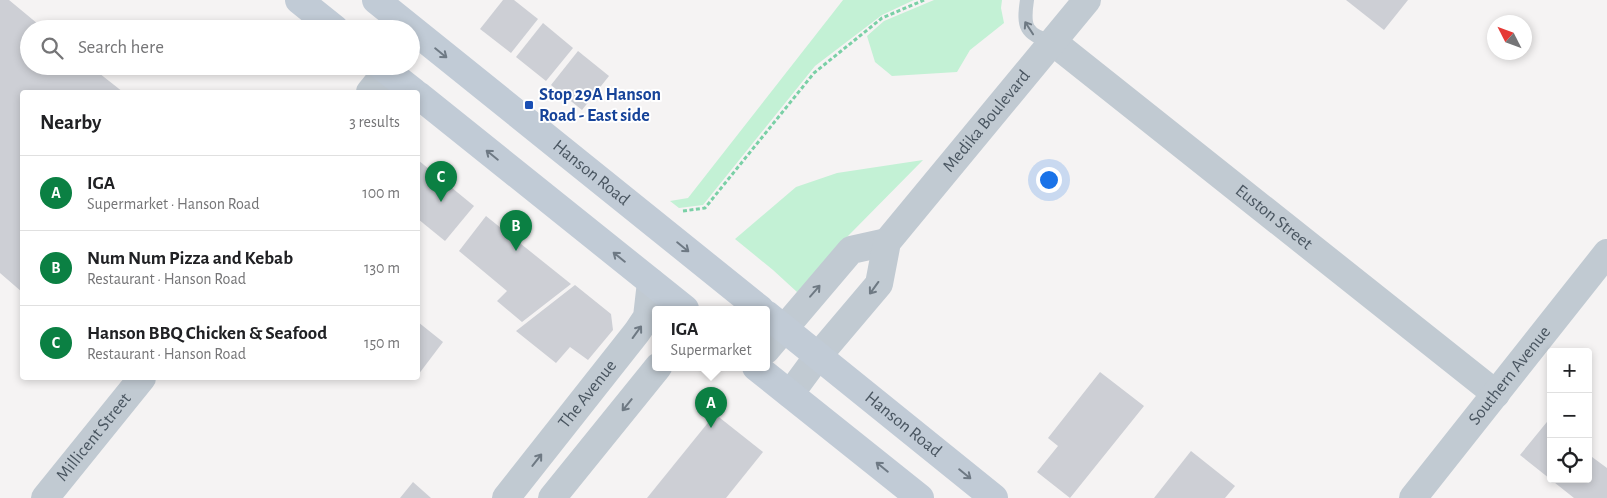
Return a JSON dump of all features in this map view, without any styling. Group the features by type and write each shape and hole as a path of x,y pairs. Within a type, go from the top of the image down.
{"main road":[{"path":"299,0 323,20"},
{"name":"Hanson Road","path":"376,0 397,20"},
{"name":"Hanson Road","path":"420,42 756,306"},
{"path":"395,75 412,90"},
{"path":"420,97 681,306"},
{"name":"Hanson Road","path":"774,321 994,498"},
{"path":"761,371 920,498"}],"street":[{"name":"Medika Boulevard","path":"790,394 818,356 879,284 887,242 1087,0"},
{"name":"Euston Street","path":"1053,42 1496,394"},
{"path":"371,90 382,75"},
{"path":"770,336 774,321 851,250 887,242"},
{"name":"Southern Avenue","path":"1413,498 1607,253"},
{"name":"The Avenue","path":"516,495 637,332 647,316 651,282"},
{"name":"The Avenue","path":"552,498 655,371"},
{"name":"Millicent Street","path":"45,498 140,380"}],"lane":[{"path":"1027,0 1024,19 1028,30 1038,38 1053,42"}],"path":[{"path":"679,212 706,208 814,72 882,18 924,0"}],"green space":[{"path":"843,0 914,0 882,15 815,66 703,205 679,208 670,201 688,198"},
{"path":"934,0 1002,0 1001,8 1004,23 970,50 957,72 892,76 875,62 867,36 884,21"},
{"path":"923,160 848,236 805,289 797,292 735,239 796,187 837,173"}],"building":[{"path":"0,0 9,0 33,20 20,20 20,75 101,75 120,90 20,90 20,290 0,273"},
{"path":"503,0 514,0 538,19 511,53 480,29"},
{"path":"1346,0 1408,0 1384,30"},
{"path":"543,23 573,48 546,81 516,57"},
{"path":"578,51 609,76 582,110 551,85"},
{"path":"420,162 474,206 445,241 420,221"},
{"path":"486,216 571,284 522,322 497,301 507,291 459,251"},
{"path":"575,285 611,314 613,330 588,360 570,347 556,363 516,331"},
{"path":"420,324 443,342 420,372"},
{"path":"1100,372 1144,406 1070,498 1037,472 1058,446 1048,438"},
{"path":"715,414 763,452 726,498 647,498"},
{"path":"1547,422 1547,476 1520,455"},
{"path":"1191,451 1235,486 1225,498 1154,498"},
{"path":"1592,457 1607,468 1607,498 1574,498 1555,483 1592,483"},
{"path":"413,482 431,498 400,498"}],"place":[{"name":"Stop 29A Hanson Road - East side","path":"529,105"},
{"name":"Hanson BBQ Chicken & Seafood","path":"441,202"},
{"name":"Num Num Pizza and Kebab","path":"516,251"},
{"name":"IGA","path":"711,428"}]}
